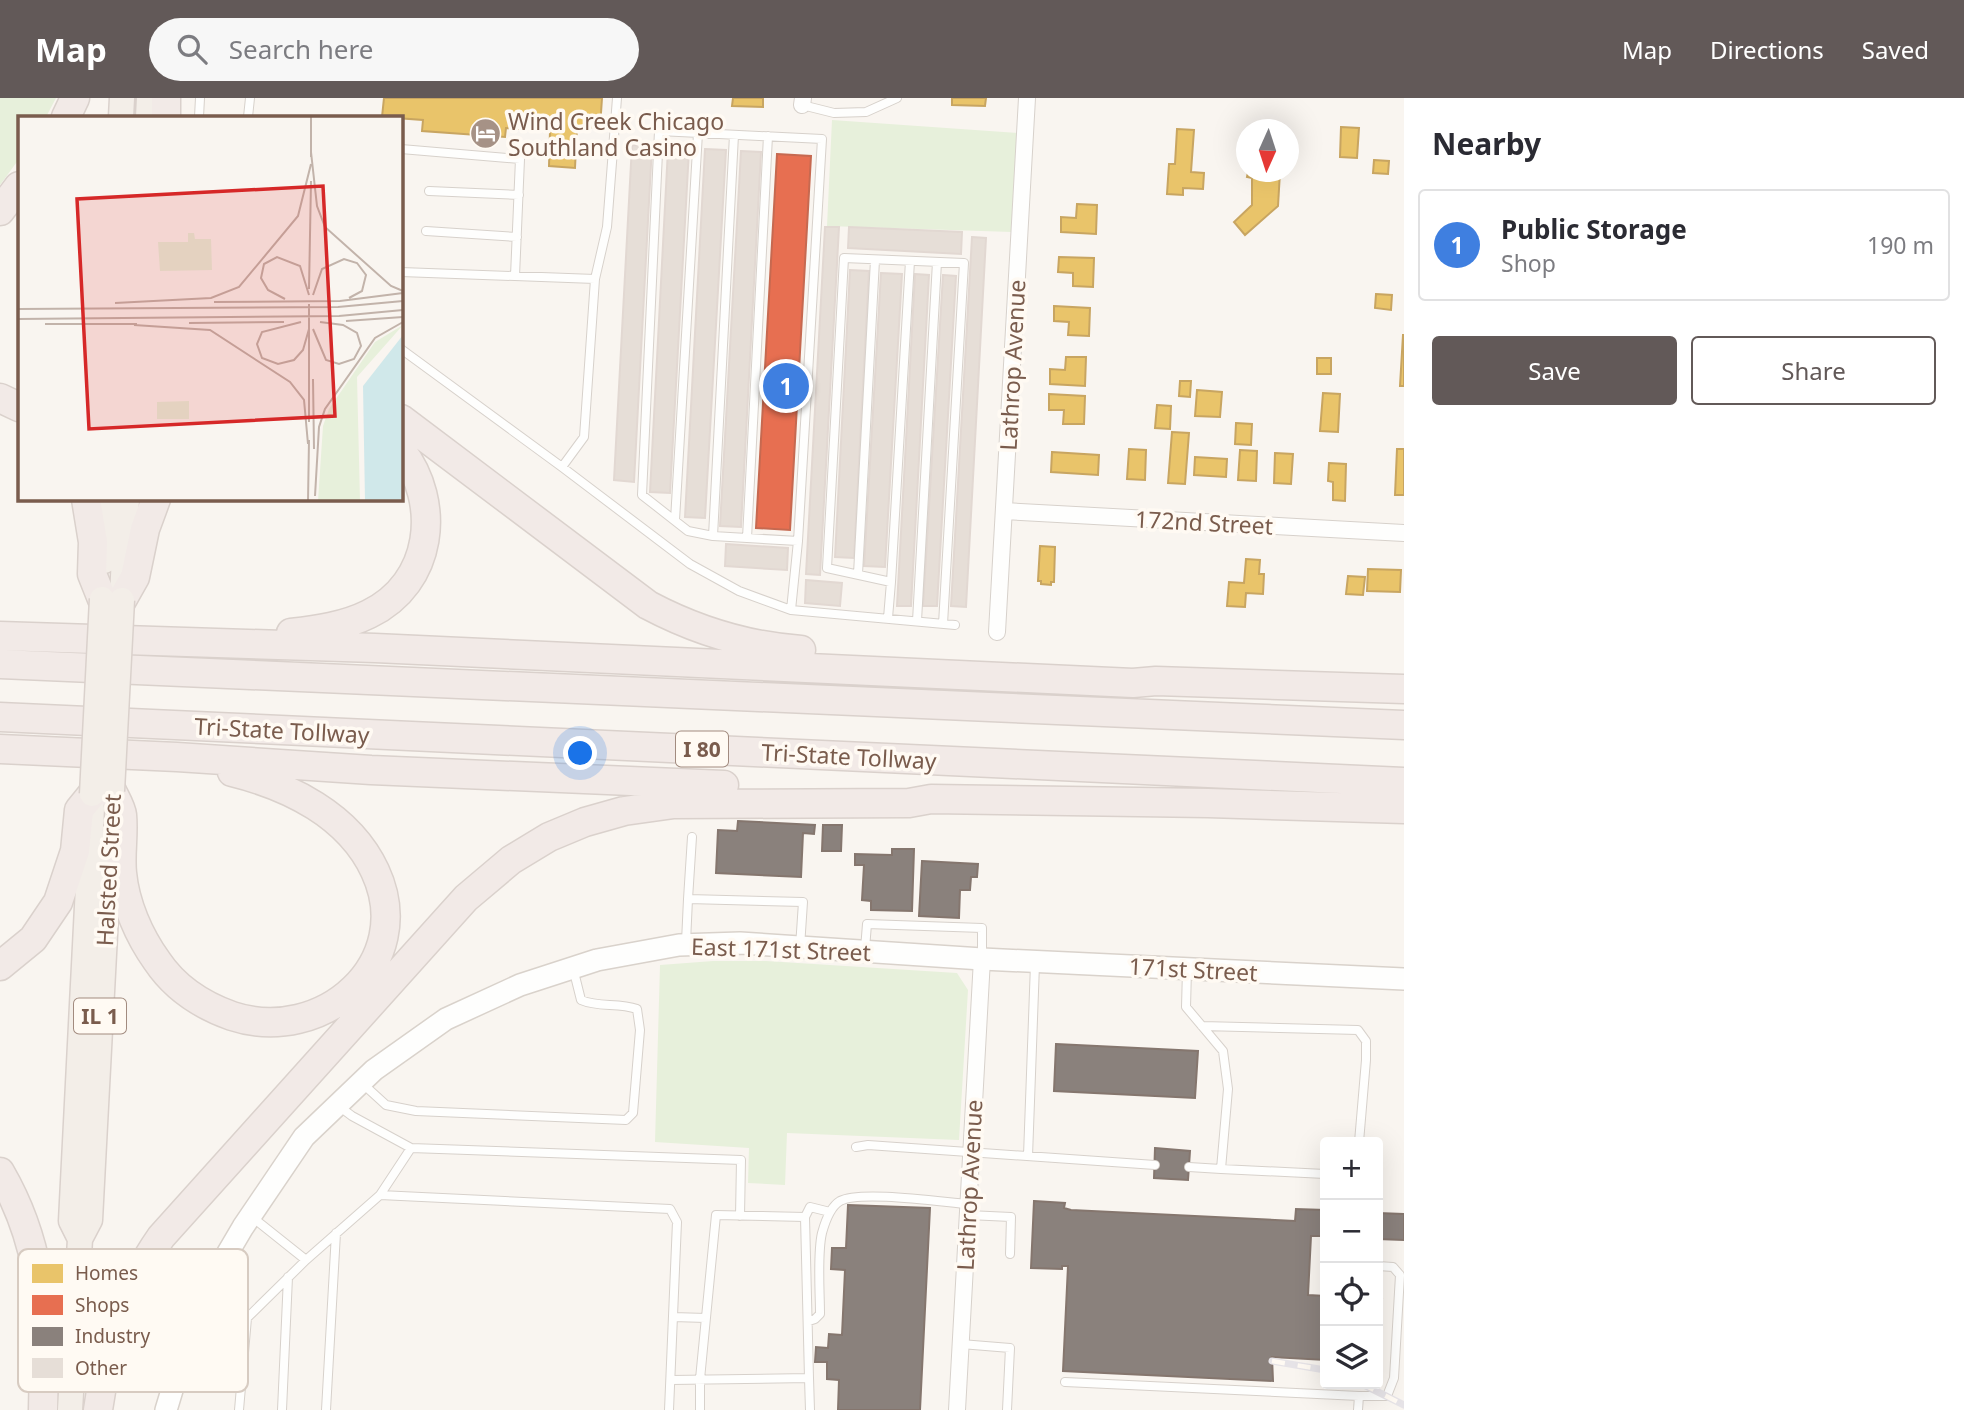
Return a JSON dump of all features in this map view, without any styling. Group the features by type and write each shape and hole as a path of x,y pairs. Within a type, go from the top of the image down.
{"highway":[{"path":"66,116 75,98"},
{"path":"166,98 166,116"},
{"path":"0,211 18,187"},
{"path":"0,398 18,407"},
{"path":"402,420 635,596 673,618 702,630 733,640 783,649 1133,675 1156,681"},
{"path":"170,642 199,637 282,634 320,629 356,620 391,599 416,566 423,548 426,528 421,483 402,451"},
{"path":"86,500 93,542 92,574 112,600 135,577 145,529 156,500"},
{"path":"0,627 37,630 58,638"},
{"path":"0,636 388,648 1133,683 1156,681 1404,690"},
{"path":"0,664 1404,725"},
{"name":"Tri-State Tollway","path":"0,717 1404,782"},
{"path":"1,749 371,770 909,792 931,799"},
{"path":"0,967 33,939 58,902 75,851 79,810 102,792 122,813 122,876 130,907 151,952 178,987 221,1012 254,1021 271,1022 301,1019 327,1010 367,974 378,952 384,928 382,893 375,871 348,832 328,814 287,790 245,775 214,768 176,765 158,756"},
{"path":"154,1249 162,1237 466,898 511,860 568,829 605,816 640,808 693,804 909,803 931,799 1404,809"},
{"path":"0,1172 27,1230 32,1249"},
{"path":"43,1392 43,1410"},
{"path":"98,1410 101,1392"}],"main road":[{"path":"121,116 122,98"},
{"path":"148,116 149,98"},
{"name":"Halsted Street","path":"106,500 112,600"},
{"name":"Halsted Street","path":"79,1249 80,1239 90,1220 102,792 112,600 127,500"},
{"name":"Halsted Street","path":"70,1410 71,1392"}],"street":[{"name":"Lathrop Avenue","path":"998,632 1027,98"},
{"name":"172nd Street","path":"1004,511 1404,533"},
{"name":"East 171st Street","path":"253,1212 304,1137 374,1070 446,1019 520,985 597,960 686,945 740,943 982,959"},
{"name":"Lathrop Avenue","path":"957,1410 982,959"},
{"name":"171st Street","path":"982,959 1404,979"},
{"path":"230,1249 253,1212"},
{"path":"166,1410 171,1392"}],"lane":[{"path":"199,116 200,98"},
{"path":"248,116 250,98"},
{"path":"562,467 584,437 595,279 607,228 617,98"},
{"path":"802,101 834,113 866,111 897,98"},
{"path":"791,610 798,541 822,139 659,131 642,495 688,531 713,536 798,541"},
{"path":"675,520 698,133"},
{"path":"713,536 734,135"},
{"path":"747,538 768,136"},
{"path":"402,149 520,159 515,276"},
{"path":"429,191 519,195"},
{"path":"426,231 517,237"},
{"path":"891,582 827,568 844,258 964,264 943,624"},
{"path":"858,574 875,260"},
{"path":"888,618 910,261"},
{"path":"916,621 937,262"},
{"path":"402,272 595,279"},
{"path":"402,350 690,564 739,592 791,610 955,625"},
{"path":"686,945 692,837"},
{"path":"688,898 803,902 800,947"},
{"path":"865,951 867,924 982,928 982,959"},
{"path":"1028,1156 1035,961"},
{"path":"361,1082 386,1105 416,1111 626,1119 633,1112 640,1030 637,1009 593,1005 580,1000 573,968"},
{"path":"1187,969 1186,1007 1223,1051 1228,1089 1221,1169"},
{"path":"1202,1026 1358,1030 1366,1041 1359,1137"},
{"path":"338,1105 352,1116 411,1148 741,1160 740,1216"},
{"path":"856,1147 868,1145 1155,1165"},
{"path":"248,1317 306,1260 380,1195 411,1148"},
{"path":"1189,1167 1320,1174"},
{"path":"380,1195 670,1209 677,1222 669,1410"},
{"path":"809,1321 815,1320 820,1314 821,1235 830,1212 838,1202 860,1197 968,1209 1011,1217 1010,1254"},
{"path":"810,1410 805,1217 810,1207 830,1212"},
{"path":"253,1212 306,1260"},
{"path":"700,1410 700,1379 716,1215 805,1217"},
{"path":"327,1410 336,1233"},
{"path":"1065,1382 1387,1396 1394,1378 1399,1275 1393,1267 1383,1266"},
{"path":"282,1410 288,1277"},
{"path":"673,1317 706,1318"},
{"path":"961,1344 1010,1349 1007,1410"},
{"path":"671,1380 809,1378"},
{"path":"239,1410 241,1392"},
{"path":"1358,1410 1359,1396"}],"green space":[{"path":"0,98 56,98 47,116 18,116 18,160 0,185"},
{"path":"832,120 1018,133 1012,232 827,226"},
{"path":"766,961 957,973 968,990 959,1140 787,1133 785,1185 748,1183 749,1148 655,1142 660,965"}],"building: Homes":[{"name":"Wind Creek Chicago Southland Casino","path":"384,98 602,98 600,128 577,127 575,168 549,166 550,131 506,128 505,137 422,131 423,120 382,116"},
{"path":"733,98 763,98 763,107 732,106"},
{"path":"952,98 986,98 985,106 952,105"},
{"path":"1341,127 1359,128 1357,158 1340,157"},
{"path":"1177,129 1194,130 1191,172 1204,173 1203,189 1183,188 1183,195 1167,194 1169,164 1175,164"},
{"path":"1374,160 1389,161 1388,174 1373,173"},
{"path":"1252,182 1279,182 1278,206 1245,235 1234,222 1252,205"},
{"path":"1077,204 1097,205 1096,234 1061,232 1061,217 1076,218"},
{"path":"1059,257 1094,258 1093,287 1073,286 1073,273 1058,272"},
{"path":"1376,294 1392,295 1391,310 1375,308"},
{"path":"1054,306 1090,308 1089,336 1068,335 1069,322 1054,321"},
{"path":"1403,335 1404,386 1400,386"},
{"path":"1066,357 1086,357 1085,386 1050,384 1050,369 1065,370"},
{"path":"1317,358 1331,358 1331,374 1317,374"},
{"path":"1180,381 1191,381 1190,397 1179,396"},
{"path":"1197,390 1222,392 1220,417 1195,416"},
{"path":"1323,393 1340,394 1338,432 1320,431"},
{"path":"1049,394 1085,396 1084,424 1063,424 1064,410 1049,410"},
{"path":"1157,405 1171,406 1170,429 1155,428"},
{"path":"1236,423 1252,424 1251,445 1235,444"},
{"path":"1172,432 1189,433 1185,484 1168,483"},
{"path":"1129,449 1146,450 1145,480 1127,479"},
{"path":"1397,449 1404,449 1404,495 1395,495"},
{"path":"1240,450 1257,451 1256,481 1238,480"},
{"path":"1052,452 1099,455 1098,475 1051,472"},
{"path":"1275,453 1293,454 1291,484 1274,483"},
{"path":"1195,457 1227,459 1226,477 1194,475"},
{"path":"1329,463 1346,464 1345,501 1333,500 1333,482 1328,481"},
{"path":"1040,546 1055,547 1054,582 1051,582 1051,585 1038,581"},
{"path":"1246,559 1260,560 1259,574 1264,574 1263,594 1246,593 1245,607 1227,606 1229,582 1244,583"},
{"path":"1368,569 1401,570 1400,592 1367,591"},
{"path":"1348,576 1365,577 1363,595 1346,594"}],"building: Shops":[{"path":"777,154 811,156 790,530 756,528"}],"building: Industry":[{"path":"738,821 815,825 814,834 803,833 801,877 716,873 718,830 737,831"},
{"path":"823,825 842,825 841,851 822,851"},
{"path":"892,849 914,849 912,911 871,910 871,901 862,900 864,865 855,865 855,854 892,855"},
{"path":"922,861 978,864 977,877 971,877 970,890 960,890 959,918 919,916"},
{"path":"1056,1044 1198,1051 1195,1098 1054,1091"},
{"path":"1155,1148 1190,1151 1188,1180 1154,1178"},
{"path":"1034,1201 1065,1203 1064,1208 1071,1210 1295,1221 1296,1209 1320,1210 1320,1236 1311,1236 1308,1295 1320,1296 1320,1360 1272,1357 1273,1381 1063,1371 1068,1266 1062,1266 1062,1269 1031,1268"},
{"path":"848,1205 930,1208 920,1410 838,1410 839,1380 827,1379 827,1362 815,1362 816,1347 828,1348 829,1334 842,1335 845,1270 831,1269 832,1248 846,1248"},
{"path":"1383,1213 1404,1214 1404,1240 1383,1239"}],"building: Other":[{"path":"632,145 652,146 634,482 614,480"},
{"path":"668,149 689,150 670,493 650,492"},
{"path":"705,149 726,150 705,518 685,517"},
{"path":"741,151 761,152 741,527 720,526"},
{"path":"825,227 839,227 820,575 806,574"},
{"path":"849,227 962,232 961,254 848,248"},
{"path":"972,237 986,238 966,607 951,606"},
{"path":"850,270 869,271 854,558 835,557"},
{"path":"881,273 902,274 885,567 864,566"},
{"path":"915,274 929,275 911,606 897,606"},
{"path":"943,275 956,276 937,606 923,606"},
{"path":"726,544 788,548 787,570 725,566"},
{"path":"806,580 842,583 840,606 805,603"}],"railway":[{"path":"1272,1361 1320,1369"},
{"path":"1372,1389 1404,1405"}],"place":[{"name":"Wind Creek Chicago Southland Casino","path":"485,134"},
{"name":"Public Storage","path":"786,386"}]}
